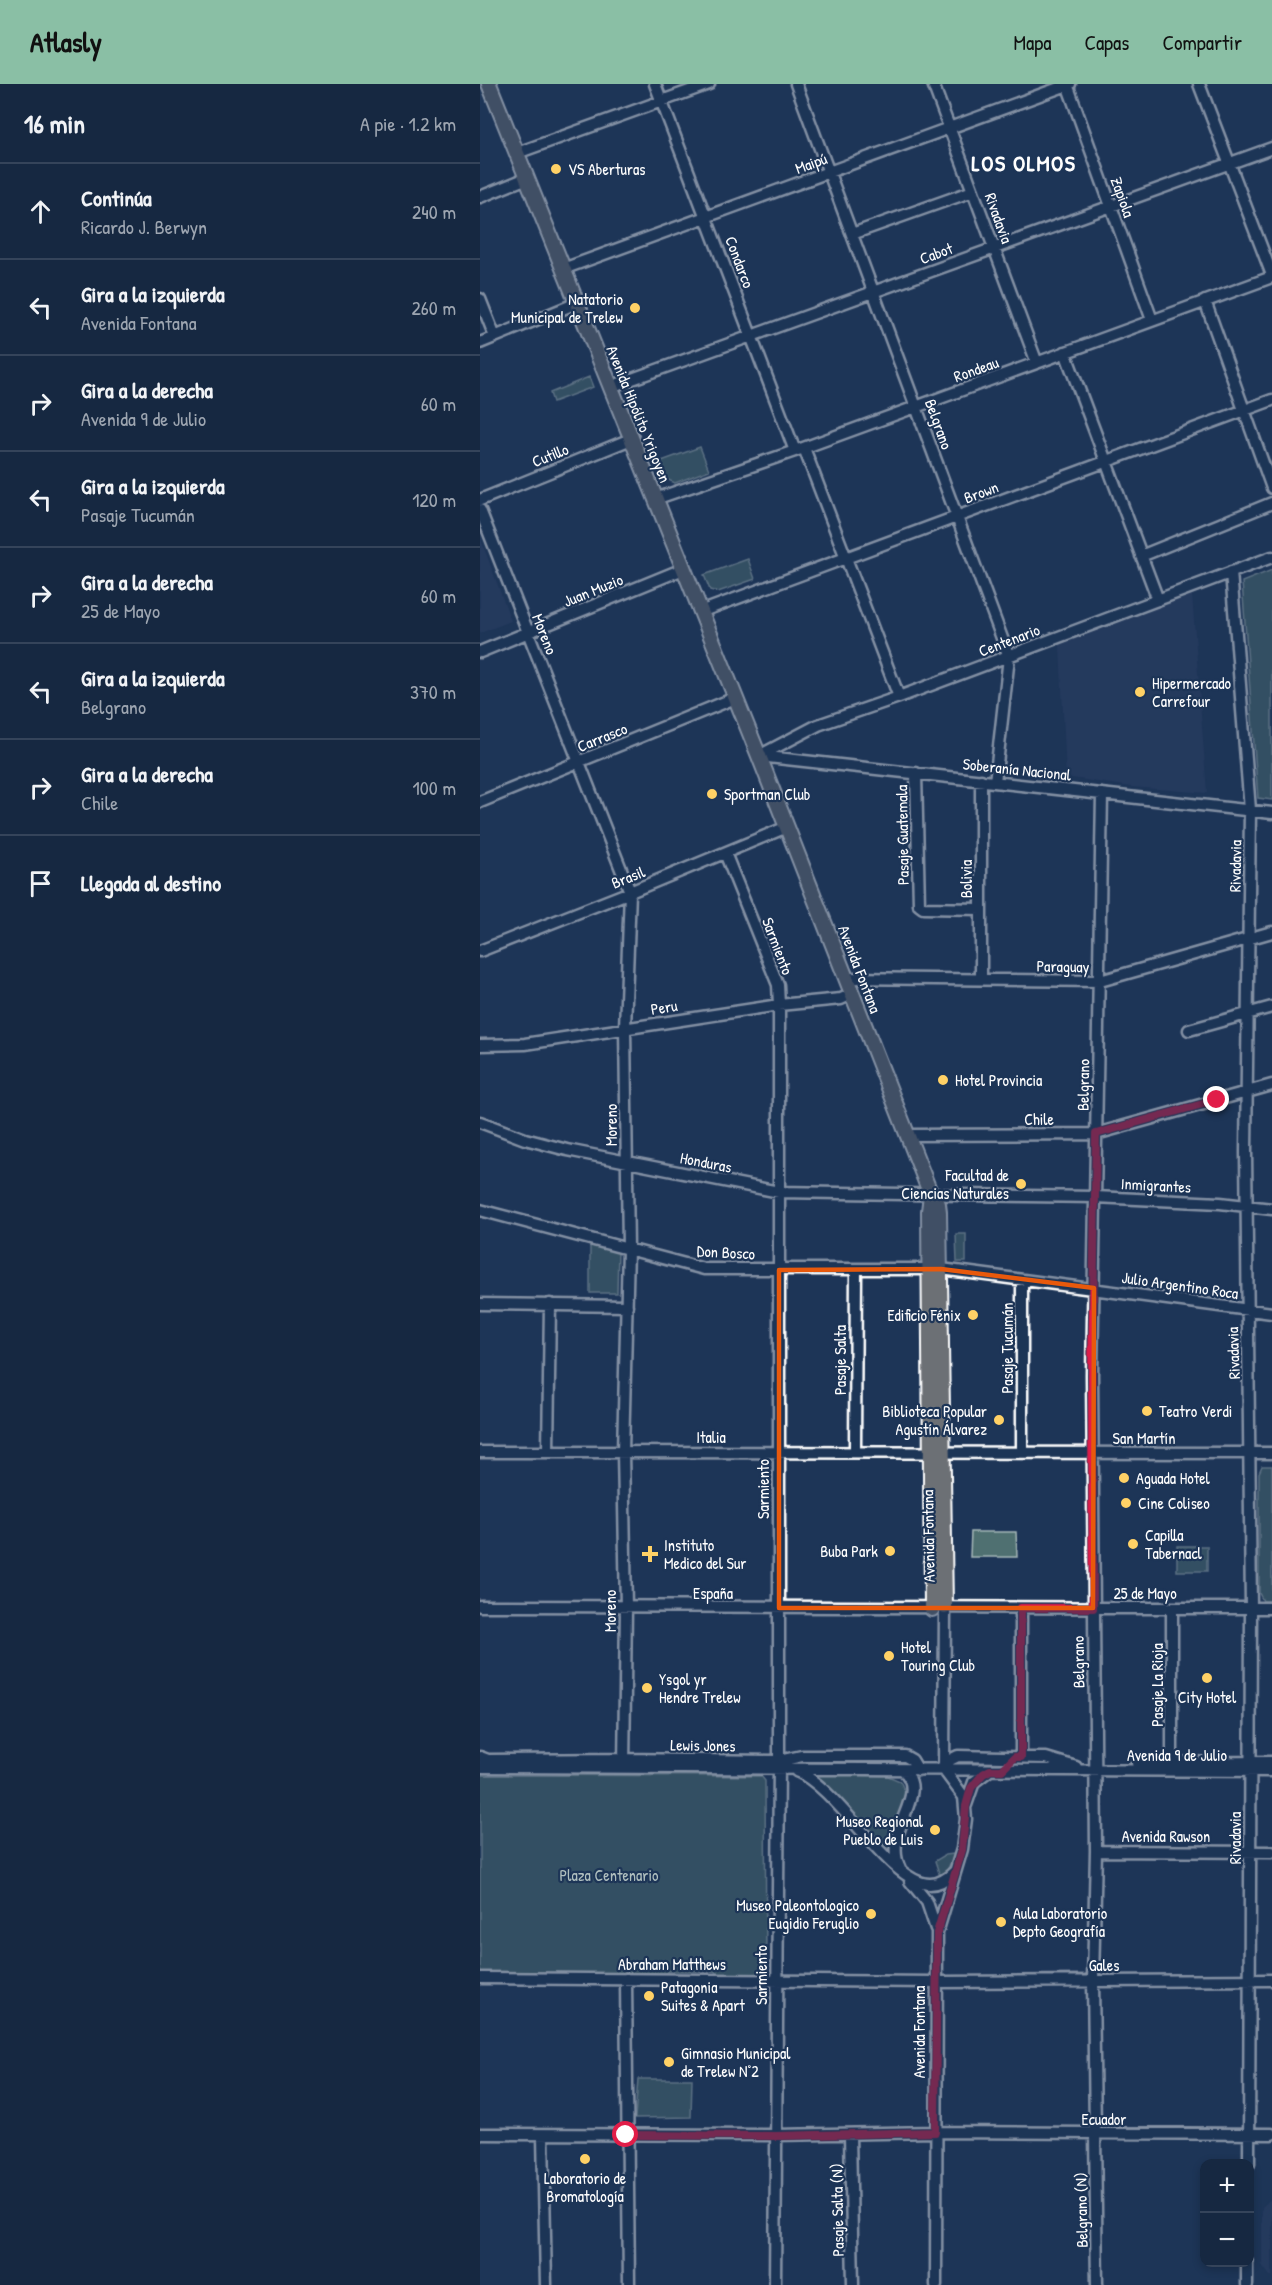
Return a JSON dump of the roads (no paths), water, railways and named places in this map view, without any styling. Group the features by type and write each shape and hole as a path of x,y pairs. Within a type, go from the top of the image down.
{"main road":[{"name":"Avenida Hipólito Yrigoyen","path":"489,84 759,756"},
{"name":"Avenida Fontana","path":"759,756 907,1135 931,1195 938,1204 936,1452 939,1608"}],"street":[{"name":"Condarco","path":"655,84 752,335 846,558 899,697"},
{"path":"517,153 709,84"},
{"name":"Belgrano","path":"796,84 1009,657 995,782"},
{"name":"Rivadavia","path":"933,84 1037,363"},
{"name":"Maipú","path":"563,269 1068,84"},
{"name":"Zapiola","path":"1068,84 1152,320"},
{"path":"1199,84 1272,276"},
{"name":"Cabot","path":"610,387 1272,148"},
{"path":"480,197 527,178"},
{"path":"852,234 973,191"},
{"name":"Rondeau","path":"655,499 799,450 1272,276"},
{"path":"480,299 495,337"},
{"path":"1205,301 1272,488"},
{"path":"480,343 577,303"},
{"path":"1065,352 1158,600"},
{"name":"Brown","path":"700,612 1272,400"},
{"name":"Cutillo","path":"480,500 631,439"},
{"path":"1141,556 1272,503"},
{"name":"Moreno","path":"480,510 630,892 625,1028 628,1249 624,1452 626,1607 624,1763"},
{"name":"Centenario","path":"759,756 807,729 1009,657 1272,557"},
{"name":"Juan Muzio","path":"480,652 683,569"},
{"name":"Rivadavia","path":"1231,572 1250,810 1247,1206 1251,1608 1249,2159"},
{"name":"Carrasco","path":"480,802 735,698"},
{"name":"Soberanía Nacional","path":"759,756 1272,813"},
{"name":"Pasaje Guatemala","path":"916,773 919,905 923,908 981,909"},
{"name":"Bolivia","path":"981,780 981,979"},
{"name":"Belgrano","path":"1094,2134 1093,1980 1096,1851 1092,1375 1102,794"},
{"name":"Brasil","path":"480,951 787,827"},
{"name":"Sarmiento","path":"725,853 778,985 779,1005 779,1766 775,2285"},
{"name":"Paraguay","path":"846,978 1100,981 1272,932"},
{"name":"Peru","path":"480,1045 525,1044 779,1005 841,999 852,994"},
{"path":"1189,1030 1272,1007"},
{"name":"Chile","path":"907,1135 1096,1134 1272,1084"},
{"name":"Honduras","path":"480,1122 525,1139 567,1150 780,1192 931,1195"},
{"name":"Inmigrantes","path":"931,1195 1095,1197 1272,1209"},
{"name":"Don Bosco","path":"480,1210 704,1269 936,1269"},
{"name":"Pasaje Salta","path":"855,1451 856,1269"},
{"name":"Julio Argentino Roca","path":"936,1269 1272,1313"},
{"name":"Pasaje Tucumán","path":"1022,1280 1022,1452"},
{"path":"480,1304 627,1305"},
{"path":"548,1452 550,1304"},
{"name":"Italia","path":"480,1452 936,1452"},
{"name":"San Martín","path":"936,1452 1272,1453"},
{"name":"España","path":"480,1606 939,1608"},
{"name":"25 de Mayo","path":"939,1608 1272,1608"},
{"name":"Avenida Fontana","path":"939,1608 944,1770"},
{"path":"1002,1770 1018,1757 1021,1608"},
{"name":"Pasaje La Rioja","path":"1172,1608 1172,1763"},
{"path":"842,1769 856,1755"},
{"name":"Lewis Jones","path":"779,1766 802,1756 905,1756 912,1760 918,1770"},
{"name":"Avenida 9 de Julio","path":"944,1770 950,1760 958,1756 1052,1759 1083,1770"},
{"name":"Lewis Jones","path":"480,1757 488,1760 779,1766 791,1769 944,1770"},
{"name":"Avenida 9 de Julio","path":"1095,1766 1249,1767 1272,1762"},
{"name":"Lewis Jones","path":"480,1767 624,1763"},
{"name":"Avenida 9 de Julio","path":"944,1770 1083,1770 1095,1766 1172,1763 1249,1767 1272,1771"},
{"path":"791,1769 816,1783 903,1874 928,1884 942,1881 954,1872"},
{"name":"Avenida Fontana","path":"903,1770 911,1779 912,1793 899,1826 896,1858 903,1874 927,1902 937,1933"},
{"path":"944,1770 959,1789 966,1806"},
{"path":"966,1806 974,1782 990,1770"},
{"name":"Avenida Fontana","path":"936,2285 937,1933 964,1840 966,1806"},
{"name":"Avenida Rawson","path":"1096,1851 1272,1852"},
{"name":"Abraham Matthews","path":"480,1978 936,1982"},
{"path":"626,1979 629,2285"},
{"name":"Gales","path":"936,1982 1272,1980"},
{"name":"Ecuador","path":"480,2134 776,2136 935,2132 1272,2134"},
{"name":"Pasaje Salta (N)","path":"850,2134 853,2285"},
{"name":"Belgrano (N)","path":"1094,2134 1097,2285"},
{"path":"543,2135 546,2285"},
{"path":"1247,2267 1247,2285"}],"place":[{"name":"VS Aberturas","path":"556,169"},
{"name":"Natatorio Municipal de Trelew","path":"635,308"},
{"name":"Hipermercado Carrefour","path":"1140,692"},
{"name":"Sportman Club","path":"712,794"},
{"name":"Hotel Provincia","path":"943,1080"},
{"name":"Facultad de Ciencias Naturales","path":"1021,1184"},
{"name":"Edificio Fénix","path":"973,1315"},
{"name":"Teatro Verdi","path":"1147,1411"},
{"name":"Biblioteca Popular Agustín Álvarez","path":"999,1420"},
{"name":"Aguada Hotel","path":"1124,1478"},
{"name":"Cine Coliseo","path":"1126,1503"},
{"name":"Capilla Tabernacl","path":"1133,1544"},
{"name":"Buba Park","path":"890,1551"},
{"name":"Instituto Medico del Sur","path":"650,1554"},
{"name":"Hotel Touring Club","path":"889,1656"},
{"name":"City Hotel","path":"1207,1678"},
{"name":"Ysgol yr Hendre Trelew","path":"647,1688"},
{"name":"Museo Regional Pueblo de Luis","path":"935,1830"},
{"name":"Museo Paleontologico Eugidio Feruglio","path":"871,1914"},
{"name":"Aula Laboratorio Depto Geografía","path":"1001,1922"},
{"name":"Patagonia Suites & Apart","path":"649,1996"},
{"name":"Gimnasio Municipal de Trelew N°2","path":"669,2062"},
{"name":"Laboratorio de Bromatología","path":"585,2159"}],"district":[{"name":"LOS OLMOS","path":"1024,163"}],"park label":[{"name":"Plaza Centenario","path":"609,1875"}]}
